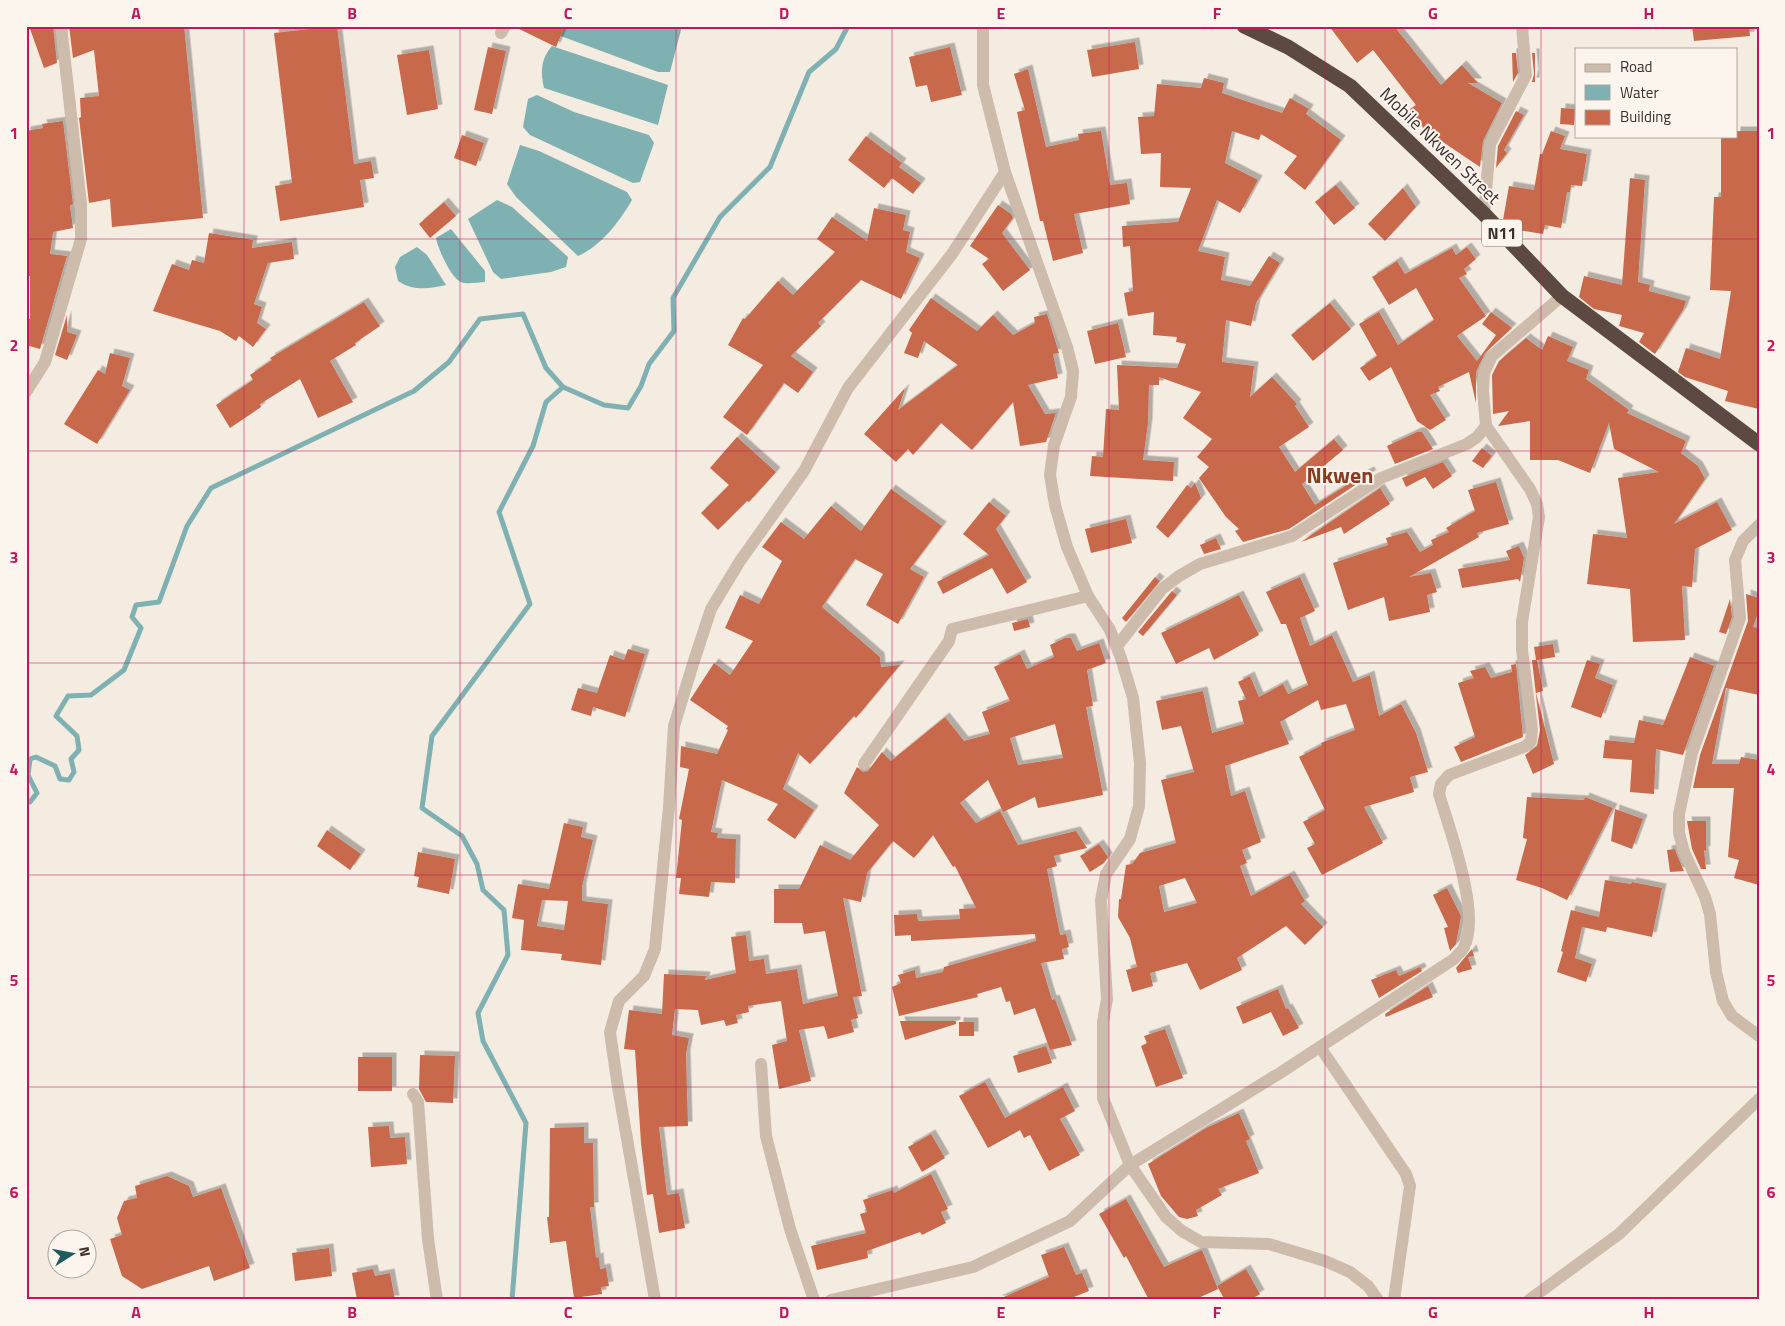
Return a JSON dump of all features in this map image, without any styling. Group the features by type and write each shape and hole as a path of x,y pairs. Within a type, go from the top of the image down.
{"highway":[{"name":"Mobile Nkwen Street","path":"1244,26 1288,48 1350,86 1484,214 1562,296 1759,444"}],"street":[{"path":"26,392 44,362 82,239 81,204 61,26"},
{"path":"983,26 983,85 1005,172 1067,347 1073,371 1071,397 1054,445 1050,475 1055,504 1067,547 1088,596 1110,630 1133,698 1140,763 1140,806 1130,839 1106,874 1101,900 1107,999 1103,1022 1103,1098 1130,1165 1166,1217 1182,1231 1201,1242 1269,1244 1294,1250 1350,1272 1368,1286 1378,1300"},
{"path":"1484,214 1490,144 1526,75 1522,26"},
{"path":"655,1300 610,1032 619,1001 644,976 656,949 669,807 674,726 693,664 711,609 740,561 804,471 848,388 952,254 1005,172"},
{"path":"831,1300 973,1267 1070,1221 1130,1165 1320,1047 1454,959 1463,948 1468,935 1466,887 1439,794 1440,784 1449,776 1526,746 1531,741 1532,729 1522,650 1522,622 1540,517 1537,504 1530,489 1486,426 1483,391 1484,373 1492,356 1562,296"},
{"path":"1116,646 1162,589 1179,576 1200,564 1292,536 1381,478 1467,444 1477,437 1486,426"},
{"path":"1759,525 1743,542 1735,560 1738,624 1692,753 1679,814 1679,833 1684,852 1705,897 1710,914 1716,972 1724,1001 1732,1016 1759,1036"},
{"path":"864,764 949,641 952,630 1088,596"},
{"path":"1320,1047 1406,1174 1410,1186 1394,1300"},
{"path":"761,1064 766,1136 790,1229 814,1300"},
{"path":"413,1094 418,1102 428,1239 437,1300"},
{"path":"1529,1300 1619,1234 1759,1099"}],"water":[{"path":"551,26 682,26 670,72 658,72 550,32"},
{"path":"552,46 668,85 658,125 544,88 542,66"},
{"path":"537,95 574,112 649,135 654,143 640,182 633,183 530,135 523,127 528,99"},
{"path":"520,145 539,151 627,192 632,200 609,232 586,252 578,256 516,197 507,184"},
{"path":"497,200 512,207 568,257 566,267 551,272 501,279 493,272 468,219"},
{"path":"451,229 485,271 485,282 463,283 449,269 436,238"},
{"path":"417,247 427,255 446,285 415,288 398,281 395,267 400,257"}],"building":[{"path":"29,26 53,26 57,63 44,68"},
{"path":"69,26 184,26 203,218 112,227 110,199 89,203 79,118 81,117 80,98 99,96 94,50 73,58"},
{"path":"337,26 354,164 371,161 374,178 360,180 364,207 280,221 275,186 292,183 274,33"},
{"path":"513,26 565,26 556,47"},
{"path":"1329,26 1394,26 1441,85 1462,65 1478,83 1468,83 1502,103 1483,141 1480,167 1434,136 1431,139 1410,109 1416,105 1373,50 1357,63"},
{"path":"1692,26 1749,26 1750,36 1694,41"},
{"path":"1135,42 1139,69 1092,77 1087,50"},
{"path":"488,47 506,51 492,114 474,110"},
{"path":"950,47 962,95 931,102 927,85 916,87 909,57"},
{"path":"429,50 438,109 407,115 397,55"},
{"path":"1512,53 1516,53 1518,73 1513,82"},
{"path":"1532,53 1535,53 1535,82 1532,82 1534,74"},
{"path":"1028,69 1046,147 1079,140 1078,134 1101,131 1110,185 1127,183 1130,204 1074,214 1083,253 1053,261 1043,221 1040,221 1017,112 1025,110 1014,74"},
{"path":"1204,78 1224,83 1222,93 1282,113 1290,98 1309,109 1306,114 1341,140 1305,190 1284,173 1297,156 1261,134 1259,140 1232,131 1225,163 1258,180 1240,213 1217,200 1198,251 1225,257 1221,280 1250,286 1269,256 1280,263 1256,303 1251,326 1226,320 1222,362 1254,366 1250,397 1272,377 1297,404 1295,406 1309,427 1279,447 1295,472 1334,439 1343,450 1302,484 1315,505 1369,471 1372,474 1289,529 1243,542 1235,531 1239,529 1226,517 1199,478 1209,467 1197,457 1212,439 1183,418 1201,392 1159,377 1159,385 1149,385 1148,423 1143,460 1174,462 1173,481 1090,476 1092,456 1103,457 1106,409 1119,410 1117,365 1177,368 1186,344 1176,342 1177,337 1153,335 1154,312 1128,316 1124,293 1133,291 1130,246 1123,247 1122,226 1178,222 1191,188 1160,187 1161,153 1141,154 1138,117 1154,116 1157,84 1201,88"},
{"path":"1561,108 1575,109 1574,125 1560,124"},
{"path":"1516,111 1524,115 1504,150 1507,153 1496,168 1498,146"},
{"path":"63,121 73,204 70,206 73,228 53,232 50,254 67,256 40,349 26,345 26,317 30,319 30,276 26,277 26,131 43,128 42,124"},
{"path":"1551,131 1565,136 1560,149 1587,154 1582,186 1571,185 1570,192 1567,192 1561,228 1545,225 1543,234 1511,229 1503,220 1509,186 1534,190 1540,154 1542,154"},
{"path":"1738,131 1757,131 1759,409 1725,401 1728,391 1685,377 1678,372 1686,348 1720,359 1731,291 1710,290 1714,197 1721,197 1721,138 1738,138"},
{"path":"462,135 484,143 476,166 454,158"},
{"path":"866,136 902,163 899,167 921,183 913,194 892,178 884,188 848,160"},
{"path":"1630,178 1645,180 1638,282 1650,285 1649,291 1686,301 1683,310 1655,354 1639,342 1644,333 1619,326 1622,315 1594,309 1579,297 1584,276 1622,285"},
{"path":"1336,185 1355,208 1334,225 1315,202"},
{"path":"1403,188 1416,207 1385,241 1368,224"},
{"path":"444,202 456,216 430,238 419,224"},
{"path":"998,205 1011,214 1013,218 1002,233 1030,270 1003,291 982,264 989,259 970,246"},
{"path":"874,208 906,215 903,230 910,232 906,252 920,258 901,299 861,280 818,323 821,326 791,356 813,372 798,393 784,383 747,435 723,417 763,365 728,345 743,318 745,319 778,281 793,295 835,252 817,239 832,217 867,241"},
{"path":"209,233 253,240 252,248 292,242 294,259 268,263 254,304 262,307 257,323 266,329 253,347 239,336 236,341 220,331 153,311 172,264 189,270 192,260 204,263"},
{"path":"1467,247 1476,259 1464,269 1467,274 1459,278 1486,316 1457,336 1477,361 1496,335 1482,324 1491,312 1512,328 1485,353 1476,372 1476,403 1469,372 1438,387 1440,391 1430,395 1446,420 1430,430 1417,421 1391,367 1369,381 1360,368 1377,356 1359,324 1379,312 1398,345 1434,320 1416,288 1389,305 1372,277 1397,261 1405,274 1452,248 1456,255"},
{"path":"931,298 977,331 993,315 1013,335 1035,323 1034,317 1047,314 1059,353 1053,354 1058,378 1028,385 1045,414 1056,413 1046,442 1020,446 1013,402 972,450 941,423 913,455 908,449 896,462 864,434 905,388 898,410 958,365 924,341 918,358 904,353 912,333 909,330"},
{"path":"364,302 380,326 355,343 356,345 330,361 353,402 318,418 300,379 260,404 261,407 230,428 216,405 253,380 250,375 272,360 270,358"},
{"path":"1330,303 1351,329 1313,361 1291,335"},
{"path":"67,315 67,332 77,335 67,360 55,355"},
{"path":"1118,323 1126,357 1095,364 1087,331"},
{"path":"1548,336 1573,347 1567,361 1589,370 1586,379 1629,410 1627,413 1686,441 1681,453 1698,466 1705,479 1674,524 1717,502 1732,530 1695,549 1692,587 1682,586 1685,640 1633,642 1630,589 1587,584 1593,534 1627,538 1618,478 1659,472 1614,449 1609,423 1590,473 1558,460 1530,460 1530,421 1498,426 1509,411 1493,414 1492,375 1499,361 1526,338 1542,350"},
{"path":"110,353 130,358 122,386 130,390 97,444 64,424 98,370 105,374"},
{"path":"1417,432 1422,432 1433,449 1395,464 1387,446"},
{"path":"737,437 776,472 749,502 747,501 718,530 701,513 729,485 710,468"},
{"path":"1482,448 1492,456 1483,468 1472,461"},
{"path":"1443,462 1452,476 1433,489 1425,477 1406,487 1402,478"},
{"path":"1496,482 1509,524 1477,533 1479,537 1409,577 1431,573 1437,592 1427,595 1430,612 1389,621 1384,597 1348,610 1333,563 1388,545 1386,538 1407,532 1420,552 1433,545 1431,540 1449,532 1446,528 1475,511 1468,490"},
{"path":"1195,483 1201,498 1168,538 1156,527 1187,485 1191,488"},
{"path":"1380,488 1390,504 1344,534 1341,527 1301,542"},
{"path":"891,489 942,526 910,569 924,577 898,624 866,605 883,574 855,559 822,607 880,657 881,667 900,665 856,718 854,716 810,764 798,753 783,789 814,810 795,839 767,820 778,804 722,780 711,832 718,833 717,838 736,839 735,883 711,882 709,897 679,894 681,878 676,878 682,820 679,819 689,769 680,767 681,746 717,754 728,730 726,729 728,726 690,700 714,663 730,675 753,641 725,628 740,595 759,604 782,561 762,547 781,522 804,539 831,506 861,531"},
{"path":"989,502 1006,516 996,529 1027,582 1007,594 992,568 943,594 937,582 989,555 963,534"},
{"path":"1126,519 1132,543 1091,553 1085,529"},
{"path":"1216,538 1221,549 1204,554 1200,545"},
{"path":"1519,546 1524,558 1520,582 1518,579 1462,588 1458,569 1510,560 1506,551"},
{"path":"1155,577 1160,581 1126,622 1122,618"},
{"path":"1300,577 1315,611 1300,618 1310,646 1332,635 1353,682 1370,675 1379,716 1401,704 1416,733 1428,772 1410,777 1414,792 1364,807 1383,843 1322,875 1307,848 1315,844 1303,822 1325,810 1299,757 1322,745 1321,743 1355,730 1346,704 1321,710 1318,700 1280,722 1289,744 1225,766 1231,796 1245,791 1261,842 1242,850 1247,863 1240,866 1251,896 1290,875 1305,901 1301,904 1323,927 1305,945 1286,926 1237,958 1242,970 1200,990 1187,963 1150,973 1153,986 1132,992 1126,970 1137,967 1130,938 1118,917 1119,899 1121,899 1126,865 1132,864 1140,853 1176,843 1161,780 1194,772 1181,726 1162,730 1156,701 1203,691 1212,733 1244,724 1238,701 1246,699 1238,682 1250,676 1259,697 1283,684 1288,694 1308,685 1286,624 1281,624 1266,592","holes":["1185,878 1197,903 1164,912 1159,886"]},
{"path":"1172,591 1177,595 1143,636 1138,632"},
{"path":"1746,594 1759,598 1759,610 1753,627 1759,628 1759,695 1726,688 1712,764 1739,764 1741,757 1759,760 1759,885 1734,878 1739,860 1728,857 1734,788 1693,788 1700,755 1748,621"},
{"path":"1239,595 1259,635 1214,660 1209,648 1176,664 1161,633"},
{"path":"1730,599 1732,617 1726,634 1719,632"},
{"path":"1028,619 1030,627 1014,631 1012,623"},
{"path":"1065,638 1071,638 1077,651 1099,643 1106,663 1087,670 1093,706 1086,707 1103,795 1038,808 1035,797 1003,812 988,780 960,803 976,823 1000,811 1018,845 1076,831 1087,848 1054,856 1057,866 1047,869 1060,935 1066,934 1069,947 1062,949 1064,959 1041,963 1052,1000 1055,999 1072,1045 1050,1050 1035,1008 1014,1015 1010,1001 1006,1002 1001,987 977,994 978,997 899,1016 892,987 901,983 898,975 915,970 916,978 943,972 944,967 1036,941 1035,934 911,941 911,935 895,936 894,915 917,914 918,921 960,919 959,909 976,908 955,866 953,867 933,835 914,858 893,841 867,873 861,902 843,898 862,996 853,997 858,1018 851,1020 854,1032 828,1039 824,1026 799,1030 811,1081 779,1089 772,1045 787,1041 781,1001 748,1006 749,1012 736,1015 738,1023 726,1026 724,1020 701,1025 698,1010 675,1009 672,1035 689,1038 686,1054 688,1126 659,1127 667,1195 679,1193 685,1228 659,1233 653,1194 647,1195 641,1143 635,1050 624,1049 629,1010 662,1014 664,974 706,976 705,980 736,973 731,937 746,935 749,961 764,959 766,974 797,969 803,1004 838,996 825,931 804,934 802,923 774,923 774,889 799,889 820,845 850,860 879,825 844,793 857,767 863,772 868,771 882,752 891,761 945,717 964,741 990,734 982,712 1010,701 994,667 1020,654 1027,669 1054,657 1050,645","holes":["1055,724 1063,758 1018,765 1010,738"]},
{"path":"1553,644 1555,657 1537,660 1543,691 1536,693 1554,764 1533,774 1525,755 1537,746 1540,730 1532,660 1536,660 1534,647"},
{"path":"628,649 645,654 625,717 593,707 591,716 571,710 578,688 597,693 610,655 624,660"},
{"path":"1690,657 1714,666 1683,755 1656,749 1654,794 1630,792 1632,760 1603,758 1605,740 1634,743 1639,720 1663,725"},
{"path":"1587,660 1600,664 1595,678 1613,685 1601,718 1571,707"},
{"path":"1516,664 1523,737 1461,762 1454,747 1475,737 1458,683 1474,678 1470,671 1485,667 1491,678 1512,672 1511,665"},
{"path":"1527,797 1584,800 1585,797 1613,808 1567,900 1542,888 1516,880 1527,839 1523,838"},
{"path":"1615,809 1643,819 1632,849 1611,841"},
{"path":"1687,821 1706,821 1706,851 1704,850 1706,869 1701,869 1692,849"},
{"path":"564,823 583,827 581,837 593,840 582,887 582,901 608,904 601,965 561,960 562,954 521,950 524,920 512,918 518,884 549,889","holes":["542,900 568,901 564,930 537,926"]},
{"path":"327,830 361,854 350,870 317,846"},
{"path":"1099,844 1108,857 1104,863 1090,872 1080,856"},
{"path":"1675,849 1684,871 1670,872 1667,850"},
{"path":"418,852 455,859 449,894 417,887 419,877 414,876"},
{"path":"1605,880 1631,884 1632,882 1662,888 1652,937 1607,927 1606,932 1582,927 1575,958 1592,964 1586,982 1557,972 1571,910 1599,917"},
{"path":"1447,888 1461,916 1456,944 1450,951 1444,928 1448,927 1433,895"},
{"path":"1472,949 1474,956 1468,957 1472,969 1458,973 1456,968"},
{"path":"1420,967 1422,971 1379,998 1371,980 1396,970 1399,976"},
{"path":"1428,986 1433,997 1386,1017 1385,1014"},
{"path":"1278,989 1286,1009 1288,1008 1299,1028 1283,1036 1271,1012 1243,1024 1236,1007"},
{"path":"900,1021 956,1021 956,1024 905,1040"},
{"path":"959,1022 974,1022 974,1036 959,1036"},
{"path":"1165,1029 1183,1078 1156,1087 1141,1046 1147,1043 1144,1036"},
{"path":"1046,1046 1052,1063 1018,1073 1013,1056"},
{"path":"420,1055 455,1056 453,1103 426,1102 419,1089"},
{"path":"358,1057 392,1057 392,1091 358,1091"},
{"path":"985,1082 1005,1118 1063,1087 1075,1111 1060,1119 1080,1155 1049,1171 1030,1135 1024,1138 1020,1130 988,1148 959,1096"},
{"path":"1239,1113 1250,1139 1246,1141 1259,1173 1218,1189 1222,1195 1196,1210 1198,1216 1187,1219 1179,1217 1161,1196 1148,1164 1206,1128"},
{"path":"389,1126 390,1138 405,1137 407,1164 371,1167 368,1127"},
{"path":"584,1127 584,1143 593,1143 594,1207 590,1207 596,1258 599,1257 600,1269 606,1268 609,1286 601,1287 602,1294 574,1298 566,1241 550,1243 547,1217 549,1217 550,1128"},
{"path":"931,1134 945,1158 922,1172 908,1147"},
{"path":"931,1174 948,1209 941,1212 946,1223 922,1235 920,1232 867,1251 868,1258 817,1270 811,1246 866,1233 860,1214 867,1212 863,1200 893,1190 894,1193"},
{"path":"167,1176 189,1186 193,1197 221,1188 250,1268 214,1281 209,1266 142,1289 122,1276 110,1239 122,1235 117,1218 124,1201 137,1198 135,1186"},
{"path":"1126,1199 1164,1267 1202,1250 1218,1289 1194,1300 1149,1300 1126,1256 1124,1258 1099,1214"},
{"path":"1064,1247 1076,1275 1082,1273 1089,1291 1066,1300 997,1300 1049,1277 1041,1255"},
{"path":"329,1248 332,1276 295,1281 292,1253"},
{"path":"373,1269 375,1276 390,1273 395,1300 357,1300 352,1273"},
{"path":"1246,1269 1260,1294 1250,1300 1225,1300 1217,1286"}],"waterway":[{"path":"512,1300 526,1123 483,1041 478,1013 508,955 504,910 483,890 477,864 462,836 422,808 432,736 530,604 499,512 533,446 546,402 563,387 604,405 628,408 641,386 649,364 674,331 673,298 720,217 770,167 809,72 836,49 848,26"},
{"path":"26,801 30,802 37,793 28,775 30,759 36,757 55,766 60,779 69,780 74,772 71,759 79,750 77,736 56,716 68,696 91,695 124,670 141,628 132,617 136,605 159,602 187,526 211,488 414,391 449,362 480,319 523,314 546,368 563,387"}],"district":[{"name":"Nkwen","path":"1340,475"}]}
